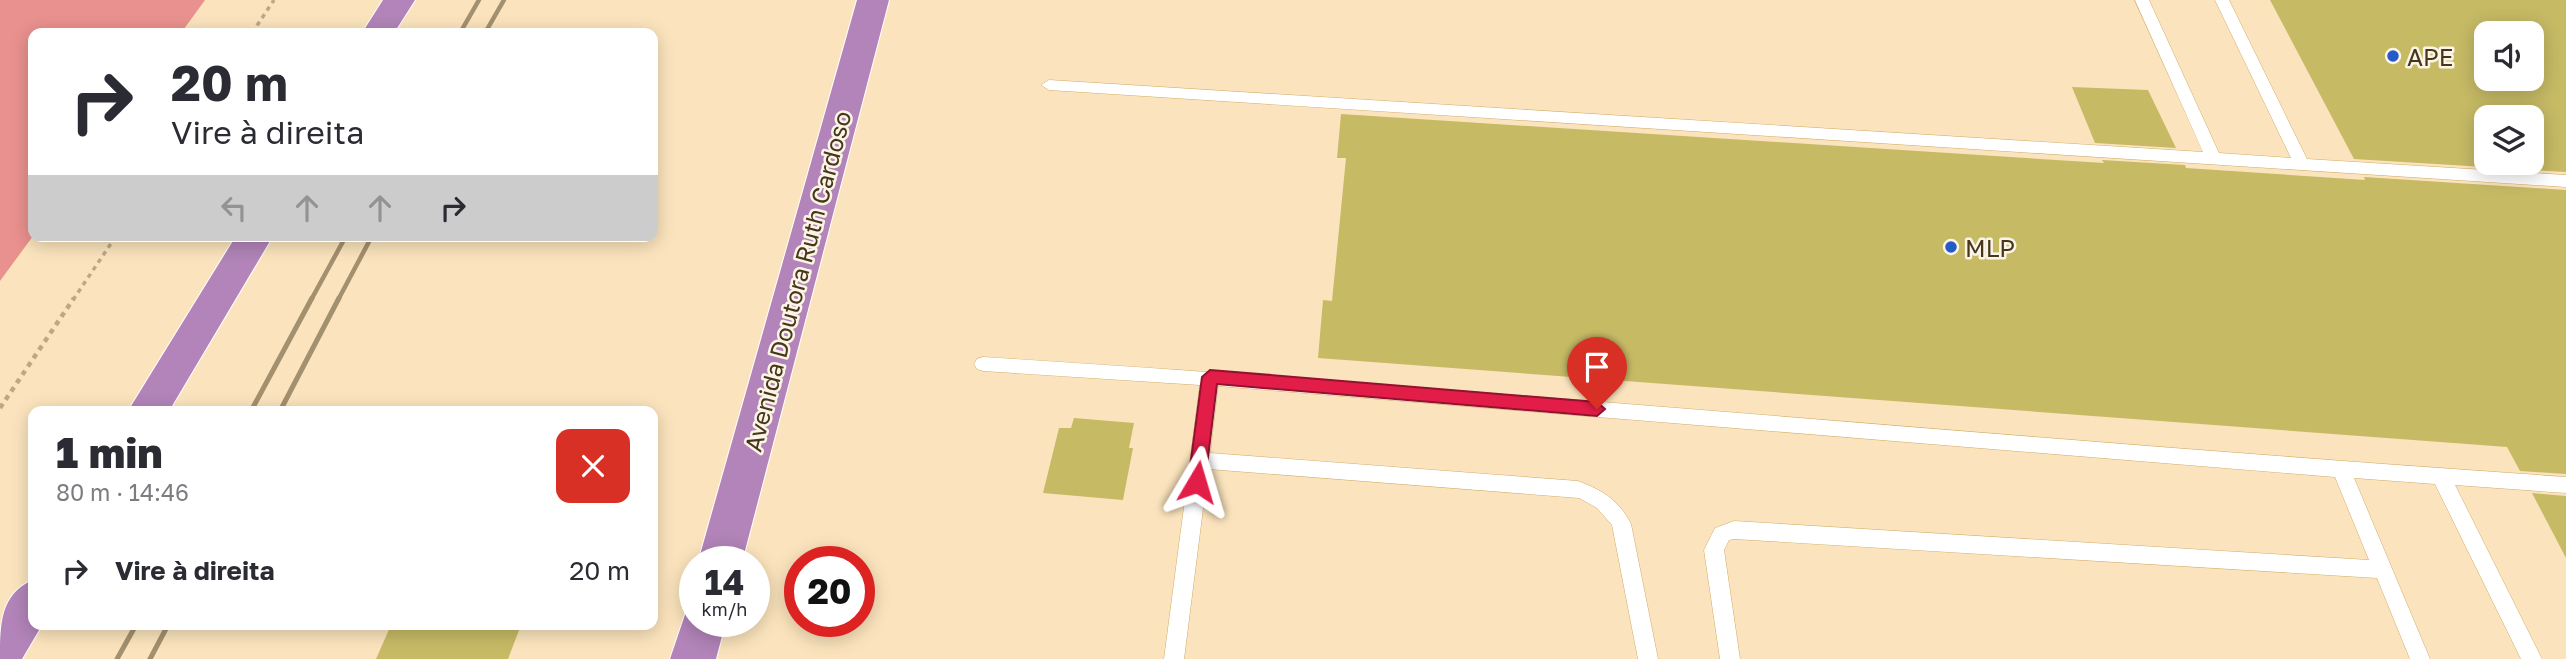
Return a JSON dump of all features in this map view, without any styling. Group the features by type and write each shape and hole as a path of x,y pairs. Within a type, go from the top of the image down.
{"highway":[{"path":"382,28 399,0"},
{"name":"Avenida Doutora Ruth Cardoso","path":"724,546 873,0"},
{"path":"151,406 251,242"},
{"path":"0,654 28,608"},
{"path":"693,659 699,637"}],"lane":[{"path":"2142,0 2213,158"},
{"path":"2222,0 2302,164"},
{"path":"1049,85 2566,181"},
{"path":"983,364 1210,377 2342,471 2566,485"},
{"path":"1174,659 1210,377"},
{"path":"1200,460 1578,489 1598,496 1614,508 1621,524 1648,659"},
{"path":"2342,471 2420,659"},
{"path":"2441,477 2532,659"},
{"path":"1730,659 1714,550 1722,534 1734,530 2384,570"}],"path":[{"path":"255,28 274,0"},
{"path":"0,408 112,242"}],"shaded area":[{"path":"0,0 205,0 185,28 28,28 29,242 0,281"}],"building":[{"name":"APE","path":"2270,0 2566,0 2566,172 2544,171 2544,105 2474,105 2474,166 2354,159"},
{"path":"2072,87 2148,90 2176,148 2095,143"},
{"name":"MLP","path":"1341,114 2104,163 2102,160 2185,165 2186,168 2365,180 2364,177 2566,190 2566,474 2520,471 2507,447 1318,358 1323,300 1332,301 1346,158 1337,158"},
{"path":"1074,418 1134,423 1129,448 1133,448 1123,500 1043,493 1059,428 1071,428"},
{"path":"2532,493 2566,496 2566,558"},
{"path":"389,630 519,630 508,659 376,659"}],"railway":[{"path":"463,28 479,0"},
{"path":"488,28 504,0"},
{"path":"311,300 343,242"},
{"path":"338,300 369,242"},
{"path":"254,406 312,298"},
{"path":"283,406 339,298"},
{"path":"117,659 133,630"},
{"path":"150,659 165,630"}],"place":[{"name":"APE","path":"2393,56"},
{"name":"MLP","path":"1951,247"}],"route":[{"path":"1197,482 1210,377 1597,409"}]}
